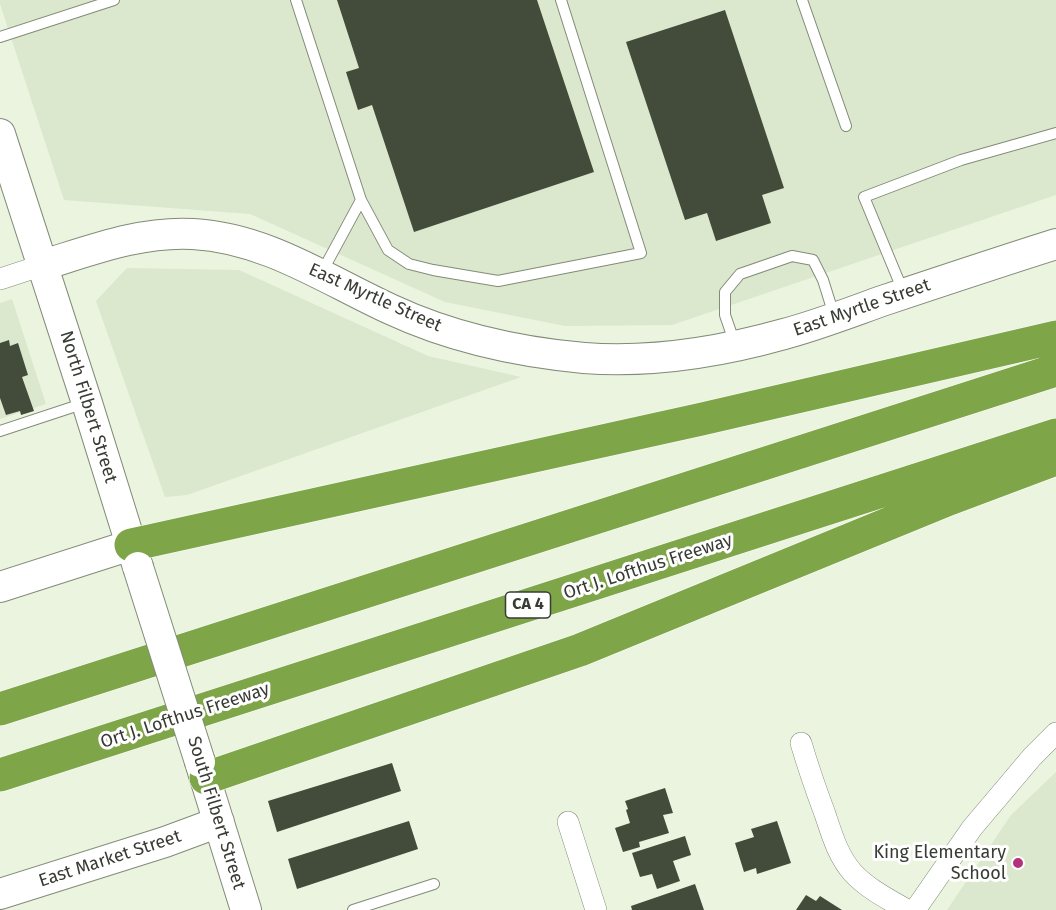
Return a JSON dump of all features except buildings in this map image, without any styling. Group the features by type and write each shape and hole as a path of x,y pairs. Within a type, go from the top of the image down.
{"highway":[{"path":"134,556 702,419 1056,337"},
{"path":"0,710 1056,370"},
{"name":"Ort J. Lofthus Freeway","path":"0,776 1056,435"},
{"path":"203,770 580,650 1056,459"}],"street":[{"name":"North Filbert Street","path":"0,134 175,682"},
{"name":"East Myrtle Street","path":"43,265 129,239 162,234 222,237 258,246 391,310 439,329 488,343 538,352 586,358 629,358 681,355 736,347 786,334 1056,244"},
{"path":"0,279 43,265"},
{"path":"0,587 134,556"},
{"name":"South Filbert Street","path":"175,682 246,910"},
{"path":"915,910 972,828 1032,757 1056,733"},
{"path":"801,742 820,802 842,859 867,886 907,910"},
{"name":"East Market Street","path":"0,894 165,842 219,822"},
{"path":"568,822 596,910"}],"lane":[{"path":"0,37 114,0"},
{"path":"296,0 361,200 388,250 409,264 498,281 641,253 561,0"},
{"path":"802,0 846,126"},
{"path":"904,294 864,197 961,160 1056,133"},
{"path":"320,275 361,200"},
{"path":"736,347 725,315 725,292 740,274 792,256 813,260 823,280 835,317"},
{"path":"0,431 87,403"},
{"path":"352,910 434,884"}],"shaded area":[{"path":"0,0 1056,0 1056,195 672,325 565,326 445,302 250,214 64,200"},
{"path":"127,268 239,270 428,356 521,377 187,495 165,497 96,301"},
{"path":"12,299 46,404 0,419 0,303"},
{"name":"King Elementary School","path":"1056,772 1056,910 947,910 1011,815"}],"place":[{"name":"King Elementary School","path":"1018,863"}]}
